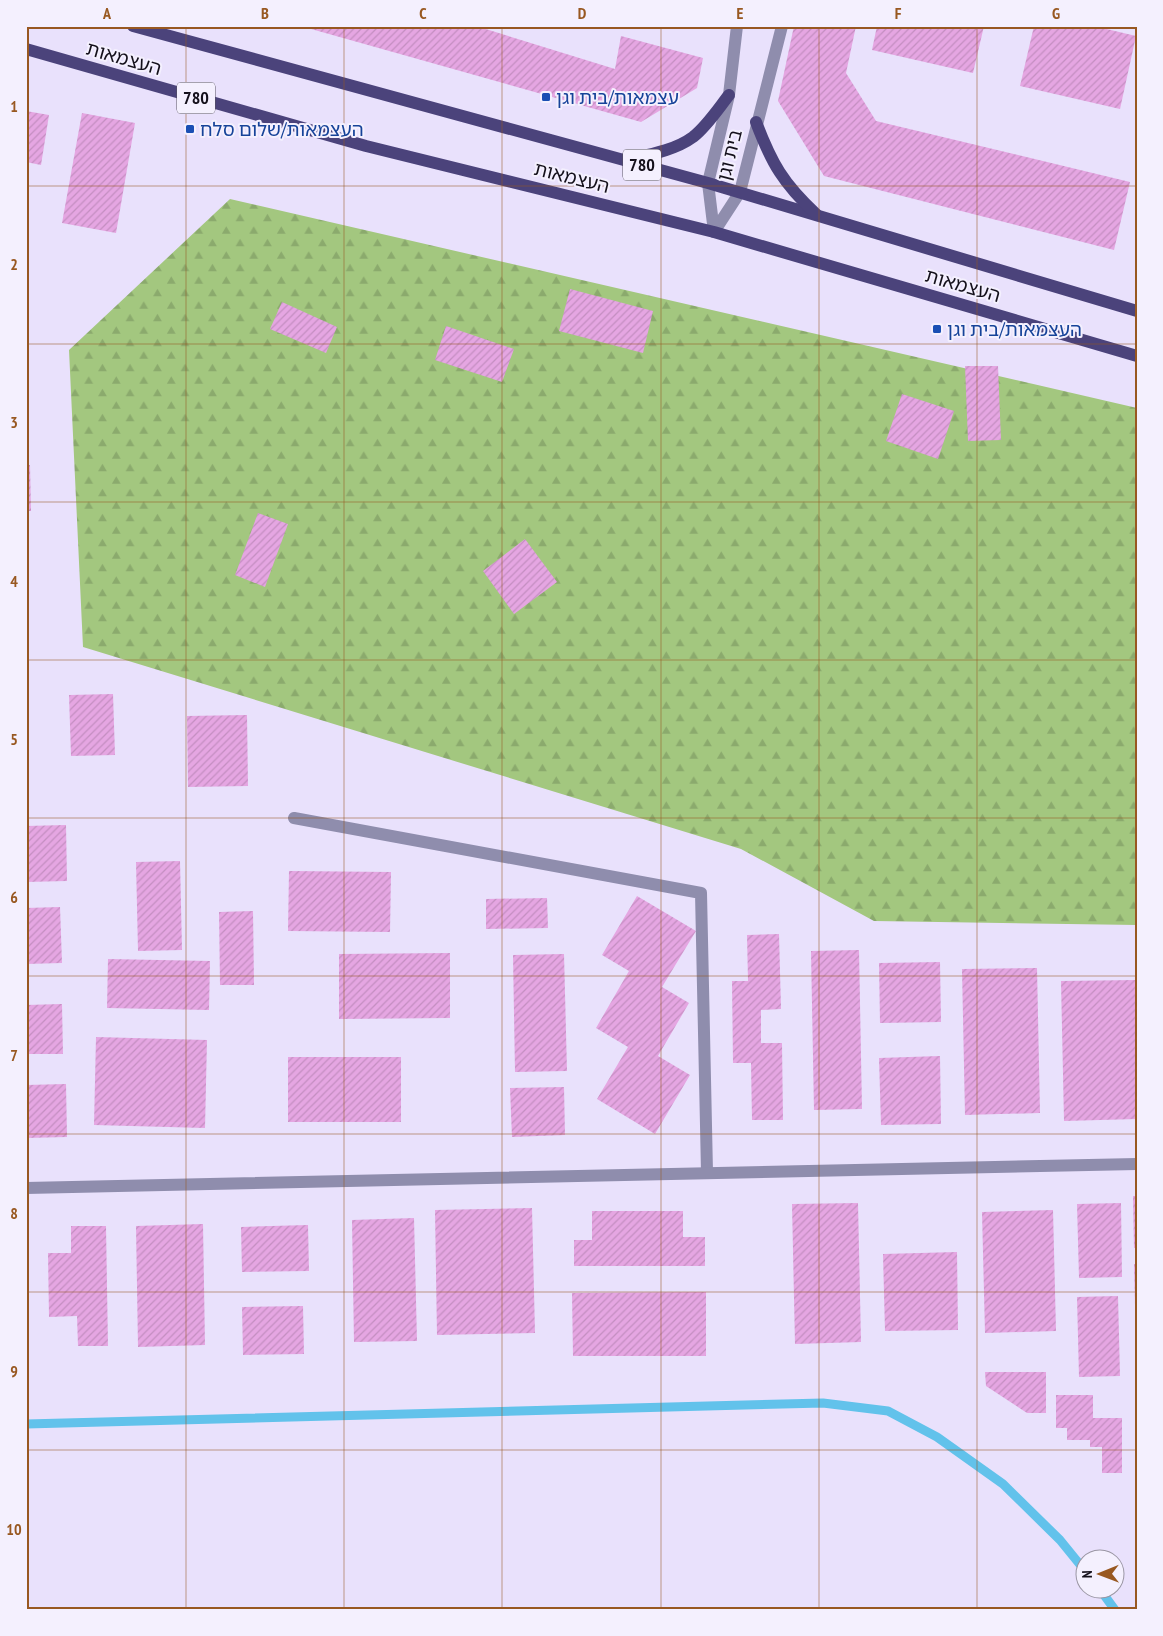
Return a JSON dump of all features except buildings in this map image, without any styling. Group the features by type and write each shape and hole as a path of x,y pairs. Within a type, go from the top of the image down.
{"main road":[{"name":"העצמאות","path":"133,26 740,192 1137,311"},
{"name":"העצמאות","path":"26,49 366,146 714,232 1137,356"},
{"path":"624,160 664,150 693,137 708,123 729,95"},
{"path":"756,122 778,171 797,196 818,216"}],"street":[{"name":"בית וגן","path":"714,232 708,183 729,95 738,26"},
{"name":"בית וגן","path":"714,232 740,192 756,122 782,26"},
{"path":"294,818 701,893 707,1172"},
{"path":"26,1188 1137,1164"}],"green space":[{"path":"230,199 1137,408 1137,925 874,921 741,849 83,647 69,350"}],"waterway":[{"path":"26,1424 823,1403 888,1411 937,1437 1003,1484 1060,1540 1076,1560"},
{"path":"1106,1598 1115,1610"}],"place":[{"name":"עצמאות/בית וגן","path":"546,97"},
{"name":"העצמאות/שלום סלח","path":"190,129"},
{"name":"העצמאות/בית וגן","path":"937,329"}]}
